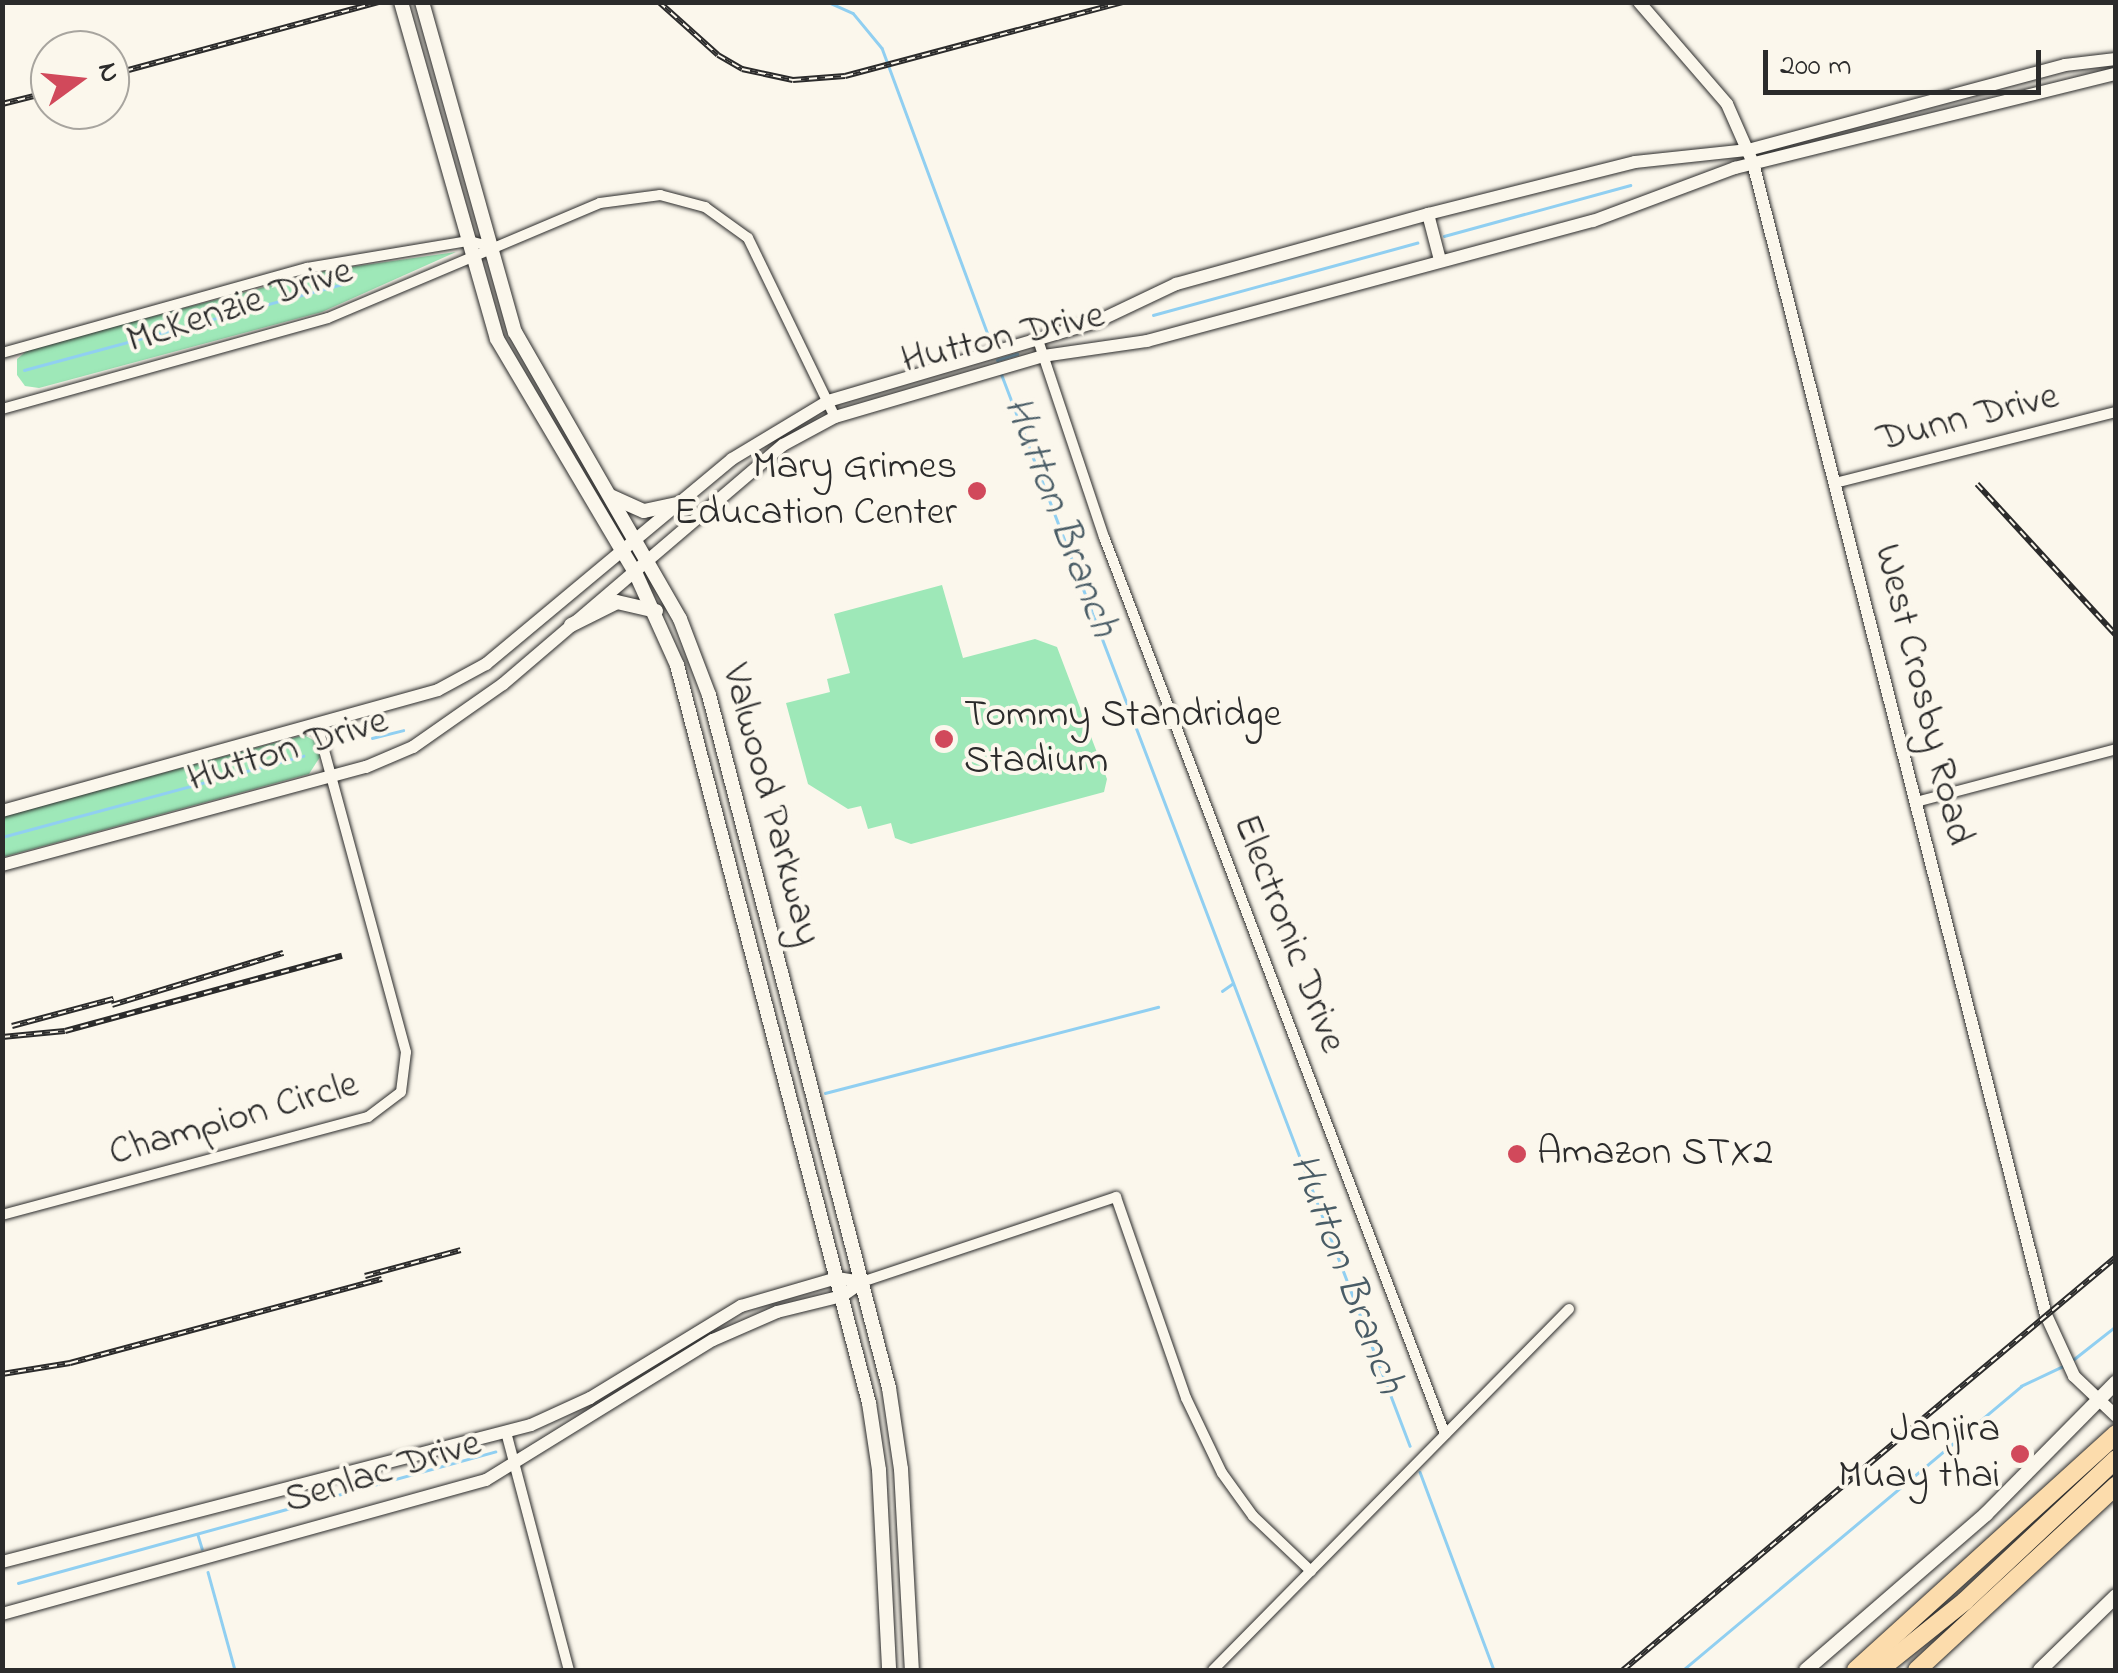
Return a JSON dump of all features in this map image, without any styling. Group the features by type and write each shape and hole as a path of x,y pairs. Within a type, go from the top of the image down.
{"highway":[{"path":"1879,1670 1964,1601 2108,1458 2116,1434"},
{"path":"1856,1670 2108,1458"},
{"path":"1918,1670 2116,1486"}],"main road":[{"name":"Valwood Parkway","path":"400,2 474,259 514,373 635,572 678,665 875,1434 889,1670"},
{"name":"Valwood Parkway","path":"422,2 515,332 648,561 698,661 862,1282 896,1431 912,1670"},
{"path":"608,495 644,511 680,503"},
{"path":"571,625 617,602 656,611"},
{"path":"722,832 743,826"},
{"path":"788,1086 810,1080"},
{"path":"1806,1670 1986,1514 2116,1382"},
{"path":"875,1434 896,1431"},
{"path":"2040,1670 2116,1596"},
{"path":"887,1620 910,1618"}],"street":[{"name":"West Crosby Road","path":"1640,2 1700,68 1750,157 2059,1352 2074,1376 2116,1416"},
{"name":"Hutton Drive","path":"2,811 318,727 438,690 486,664 775,428 828,401 967,369 1147,341 1593,221 1750,157 1895,111 2022,77 2116,60"},
{"name":"Hutton Drive","path":"2,865 332,777 450,726 783,446 835,417 967,369 1176,284 1635,162 1750,157 2116,74"},
{"path":"2022,77 2026,93"},
{"path":"1895,111 1900,126"},
{"name":"McKenzie Drive","path":"2,409 328,318 427,272 474,259 489,246 548,228 600,203 648,195 705,208 755,248 828,401"},
{"path":"1428,214 1440,260"},
{"name":"McKenzie Drive","path":"2,353 307,268 469,241 489,246"},
{"name":"Electronic Drive","path":"1038,340 1104,536 1445,1434"},
{"path":"828,401 835,417"},
{"name":"Dunn Drive","path":"1834,484 2116,412"},
{"name":"Champion Circle","path":"2,1215 368,1117 401,1092 406,1052 318,727"},
{"path":"1916,802 2116,750"},
{"name":"Senlac Drive","path":"2,1614 456,1492 514,1466 690,1353 777,1312 842,1296 862,1282 1116,1197 1186,1398 1222,1473 1253,1516 1311,1571"},
{"name":"Senlac Drive","path":"2,1562 506,1432 590,1398 680,1339 742,1306 838,1278 862,1282"},
{"path":"1213,1670 1568,1309"},
{"path":"680,1339 690,1353"},
{"path":"506,1432 569,1670"}],"green space":[{"path":"456,252 322,312 39,388 25,386 17,375 17,359 29,349 329,270"},
{"name":"Tommy Standridge Stadium","path":"942,585 963,658 1035,639 1057,647 1107,779 1104,792 911,844 895,838 891,823 868,829 861,806 848,809 808,784 786,703 830,692 827,679 850,673 834,614"},
{"path":"304,735 315,741 320,757 309,774 3,857 3,816"}],"waterway":[{"name":"Hutton Branch","path":"828,2 853,13 882,48 992,346"},
{"path":"1444,236 1630,185"},
{"path":"1153,315 1417,243"},
{"path":"24,370 346,283"},
{"path":"997,360 1017,354"},
{"name":"Hutton Branch","path":"1001,373 1410,1446"},
{"path":"372,738 403,730"},
{"path":"2,837 303,756"},
{"path":"1222,991 1232,984"},
{"path":"825,1093 1158,1007"},
{"path":"2074,1359 2116,1326"},
{"path":"1683,1670 2021,1386 2063,1366"},
{"path":"18,1583 495,1452"},
{"path":"1420,1472 1494,1670"},
{"path":"198,1535 202,1548"},
{"path":"208,1572 235,1670"}],"railway":[{"path":"130,70 378,2"},
{"path":"659,2 718,55 742,69 793,80 845,76 1123,2"},
{"path":"2,104 30,97"},
{"path":"1977,484 2116,635"},
{"path":"112,1005 283,953"},
{"path":"2,1037 65,1031 342,956"},
{"path":"12,1026 113,999"},
{"path":"365,1276 461,1250"},
{"path":"1623,1670 2116,1257"},
{"path":"2,1374 70,1363 382,1279"}],"place":[{"name":"Mary Grimes Education Center","path":"977,491"},
{"name":"Tommy Standridge Stadium","path":"944,739"},
{"name":"Amazon STX2","path":"1517,1154"},
{"name":"Janjira Muay thai","path":"2020,1454"}]}
